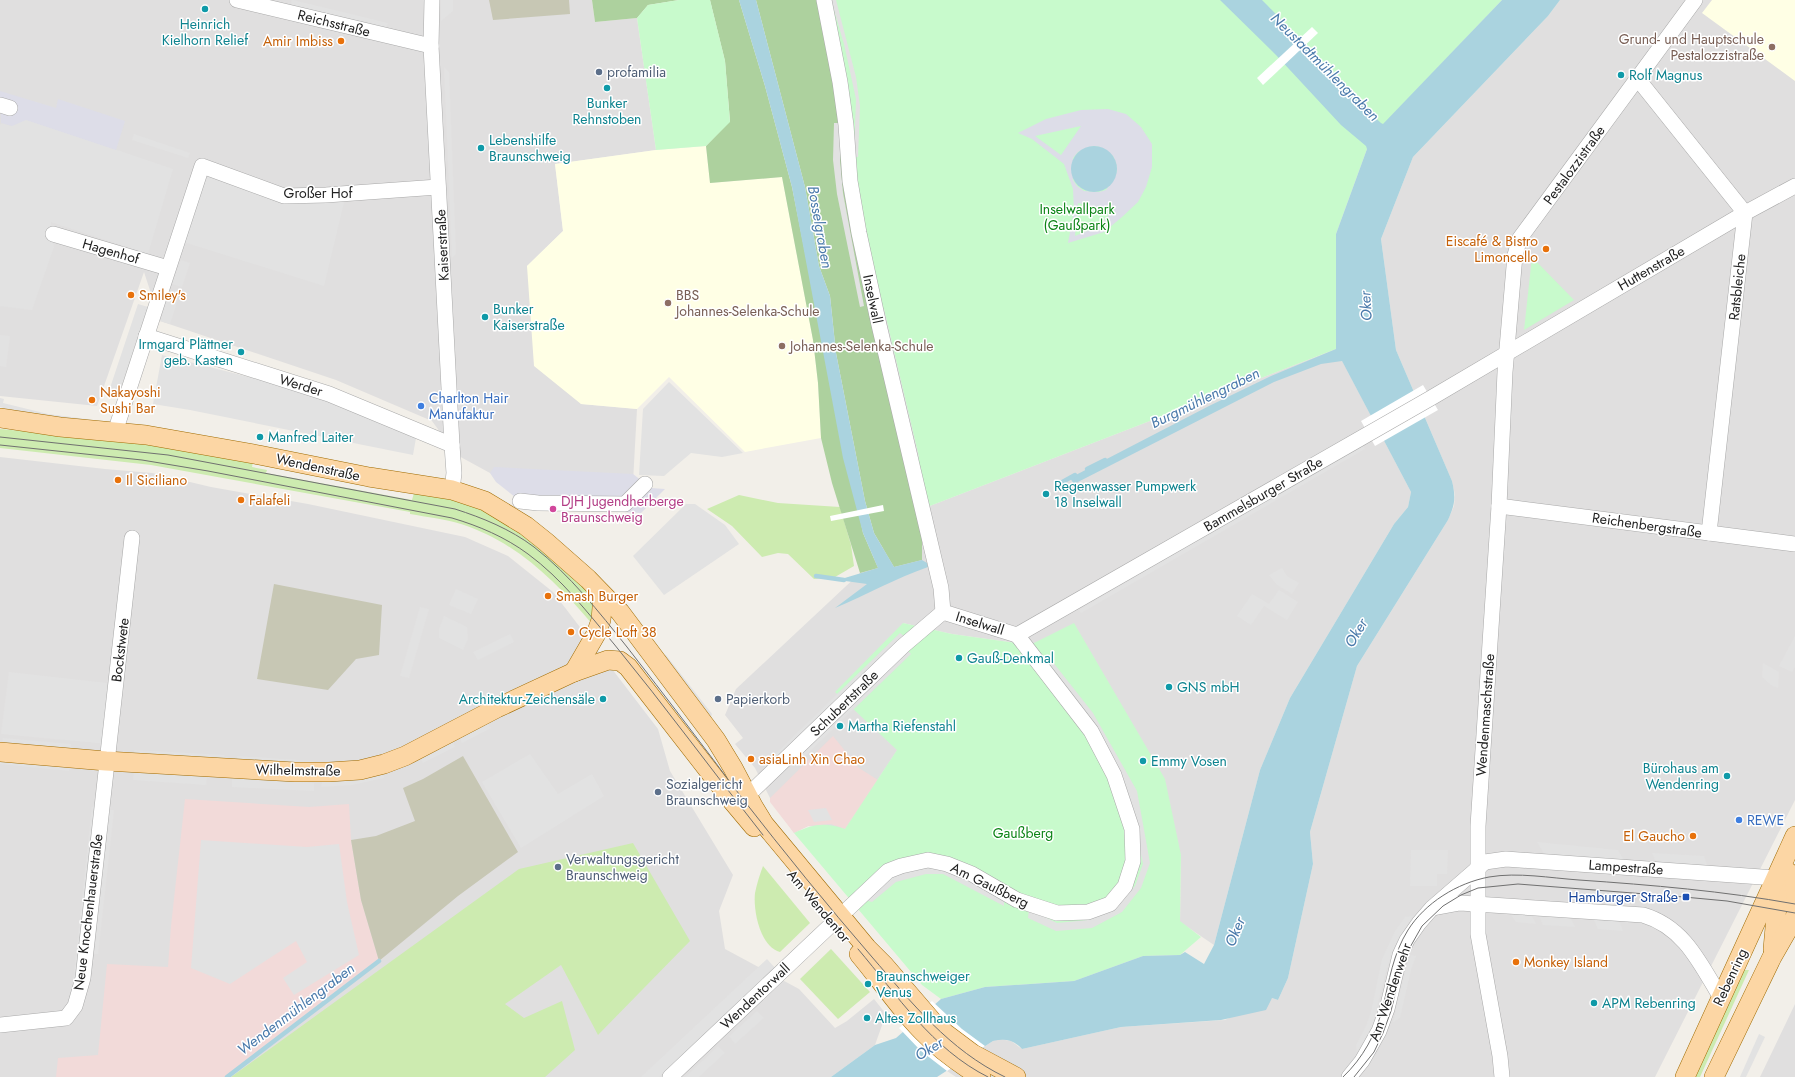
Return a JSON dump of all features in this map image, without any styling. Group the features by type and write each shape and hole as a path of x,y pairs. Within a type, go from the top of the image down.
{"main road":[{"name":"Wendenstraße","path":"0,418 60,427 146,435 259,455 383,480 452,490 485,501 526,526 564,558 603,595"},
{"path":"574,672 596,634 601,620 603,595"},
{"name":"Am Wendentor","path":"603,595 630,625 716,740 733,768 747,796 767,827 837,919"},
{"name":"Am Wendentor","path":"574,672 608,660 616,660 624,664 727,794 837,919 916,1014 935,1044 966,1059"},
{"name":"Wilhelmstraße","path":"0,752 106,761 295,772 360,770 384,764 405,756 496,708 574,672"},
{"path":"1791,844 1786,879 1777,901 1772,957 1795,946"},
{"path":"1786,879 1795,908"},
{"name":"Rebenring","path":"1685,1077 1754,926 1786,879"},
{"name":"Rebenring","path":"1714,1077 1772,957 1795,917"},
{"path":"1754,926 1761,921 1768,920 1774,927"},
{"path":"966,1059 981,1077"},
{"path":"966,1059 1016,1077"}],"street":[{"name":"Reichsstraße","path":"237,0 431,46"},
{"name":"Kaiserstraße","path":"432,0 431,46 454,473 452,490"},
{"name":"Inselwall","path":"824,0 840,82 846,125 850,181 859,233 879,325 941,588 942,612 1018,635"},
{"name":"Pestalozzistraße","path":"1508,352 1515,255 1520,238 1695,0"},
{"path":"1637,78 1745,213"},
{"name":"Großer Hof","path":"168,268 202,166 284,196 326,195 438,187"},
{"name":"Huttenstraße","path":"1508,352 1745,213 1795,186"},
{"name":"Ratsbleiche","path":"1709,533 1745,213"},
{"name":"Hagenhof","path":"53,234 168,268"},
{"path":"115,432 168,268"},
{"name":"Werder","path":"146,336 329,394 452,445"},
{"name":"Bammelsburger Straße","path":"1018,635 1431,398 1508,352"},
{"name":"Wendenmaschstraße","path":"1502,1077 1500,1056 1478,934 1478,826 1499,506 1505,372 1508,352"},
{"path":"520,501 538,503 625,504 645,484"},
{"name":"Reichenbergstraße","path":"1499,506 1795,544"},
{"name":"Bockstwete","path":"106,761 132,538"},
{"name":"Schubertstraße","path":"747,796 903,646 942,612"},
{"name":"Am Gaußberg","path":"837,919 888,871 928,860 947,864 972,874 1017,900 1057,913 1088,912 1110,904 1125,886 1133,861 1132,829 1114,775 1090,731 1018,635"},
{"name":"Neue Knochenhauerstraße","path":"0,1025 66,1018 75,1006 82,978 106,761"},
{"path":"727,794 738,799 747,796"},
{"name":"Lampestraße","path":"1479,866 1485,862 1506,859 1786,879"},
{"name":"Am Wendenwehr","path":"1349,1077 1362,1061 1379,1031 1387,1009 1395,970 1407,940 1432,908 1479,866"},
{"path":"1432,908 1460,903 1643,915 1653,918 1685,940 1721,998"},
{"name":"Wendentorwall","path":"670,1077 837,919"}],"shaded area":[{"path":"0,0 592,0 595,22 637,18 656,150 555,164 563,231 527,266 581,404 637,409 633,482 490,473 457,455 432,421 336,380 160,321 144,272 97,406 0,396"},
{"path":"292,0 388,23 386,28 290,5"},
{"path":"441,0 453,0 453,11 441,21"},
{"path":"489,0 569,0 570,14 493,20"},
{"path":"831,0 836,0 856,77 860,106 858,157 854,157 856,99 844,44"},
{"path":"1560,0 1795,0 1795,800 1655,1077 956,1077 947,1071 993,1041 999,1039 1011,1041 1022,1049 1121,1027 1225,1020 1272,998 1278,1000 1288,978 1313,864 1310,832 1357,666 1448,520 1454,506 1455,495 1452,481 1396,350 1381,239 1413,157 1548,16"},
{"name":"Grund- und Hauptschule Pestalozzistraße","path":"1712,0 1795,0 1795,81 1702,13"},
{"path":"444,67 449,72 456,254 452,258"},
{"path":"0,91 56,108 58,99 125,121 116,150 26,120 12,126 1,123"},
{"path":"1108,109 1126,114 1141,127 1152,144 1152,167 1146,187 1138,202 1122,217 1104,232 1068,243 1074,211 1073,189 1064,164 1032,139 1018,133 1046,119 1081,110","holes":["1081,126 1061,155 1035,136","1093,146 1100,147 1113,156 1117,171 1106,190 1099,192 1084,191 1077,186 1073,180 1073,158 1078,152","1078,203 1095,207 1116,207 1099,226 1075,236"]},
{"path":"26,119 173,169 148,254 51,222 54,247 32,310 0,306 0,126 1,123 12,126"},
{"path":"834,123 841,123 840,161 843,193 864,306 860,307 837,194 833,160"},
{"path":"134,134 190,153 188,158 132,140"},
{"name":"BBS Johannes-Selenka-Schule","path":"706,146 710,183 782,177 813,340 818,383 821,438 745,452 669,377 637,409 581,404 534,366 527,266 563,231 555,164 656,150"},
{"path":"202,166 284,196 346,194 324,286 177,240"},
{"path":"181,260 190,263 182,287 172,284"},
{"path":"169,293 179,296 170,324 160,321"},
{"path":"138,304 148,307 120,391 110,388"},
{"path":"879,309 884,309 919,457 915,458"},
{"path":"0,335 10,336 6,367 0,366"},
{"path":"1336,349 1411,492 1408,507 1394,524 1290,698 1260,770 1214,945 1180,922 1181,855 1030,645 952,634 903,623 898,749 845,829 808,826 794,833 770,798 755,768 735,744 743,738 725,715 736,689 860,573 922,509"},
{"path":"162,355 332,398 416,438 413,455 190,410 153,404"},
{"path":"669,382 743,453 722,457 691,453 664,476 639,475 643,409"},
{"path":"0,398 4,399 3,403 48,414 86,419 91,424 42,418 0,407"},
{"path":"1362,444 1365,449 1081,613 1079,610"},
{"path":"0,457 152,473 211,487 308,504 465,537 508,556 553,592 658,729 670,771 733,875 719,911 725,949 799,989 835,1028 847,1021 874,999 886,1014 875,1045 831,1077 0,1077"},
{"path":"494,467 633,474 651,488 665,489 641,513 545,508 520,501 496,482 490,473"},
{"path":"686,504 695,504 725,525 739,544 664,595 633,556"},
{"path":"1282,568 1287,576 1299,583 1292,594 1277,585 1269,575"},
{"path":"274,584 382,605 379,655 356,659 328,690 257,679"},
{"path":"456,589 478,599 471,614 449,605"},
{"path":"1279,590 1298,602 1287,620 1264,606 1251,625 1237,616 1252,594 1269,604"},
{"path":"420,607 429,609 409,678 400,676"},
{"path":"444,616 467,627 468,639 463,650 439,638 439,629"},
{"path":"900,633 904,636 778,757 775,754"},
{"path":"510,634 514,642 478,660 473,652"},
{"path":"1795,636 1795,667 1792,672 1779,666"},
{"path":"907,650 911,654 798,763 795,759"},
{"path":"660,654 666,655 712,714 710,720"},
{"path":"1052,661 1093,713 1137,791 1150,863 1141,888 1122,912 1092,928 1056,931 1028,918 1029,909 1057,923 1088,920 1116,906 1135,886 1143,864 1128,794 1048,668"},
{"path":"1763,663 1779,672 1778,688 1771,685 1762,677"},
{"path":"9,672 116,684 108,744 1,734"},
{"path":"488,723 491,728 462,743 460,738"},
{"path":"833,736 859,768 878,780 845,829 831,824 808,826 794,833 770,802 770,798"},
{"path":"3,738 71,744 71,749 2,743"},
{"path":"453,742 455,747 423,763 420,758"},
{"path":"134,750 224,755 225,761 134,755"},
{"path":"530,754 558,794 592,774 604,796 521,848 482,782"},
{"path":"237,756 313,761 314,766 237,761"},
{"path":"463,756 518,852 458,896 379,961 361,900 351,840 376,836 415,821 403,788 423,779"},
{"path":"0,759 69,766 69,771 0,764"},
{"path":"134,771 207,776 206,785 133,780"},
{"path":"384,774 384,778 352,785 321,787 322,782 354,780"},
{"path":"232,777 314,783 314,791 232,787"},
{"path":"185,799 309,807 349,804 351,840 361,900 379,961 227,1077 56,1077 58,1058 98,1055 107,964 168,967"},
{"path":"92,807 95,807 76,993 72,993"},
{"path":"826,808 832,820 814,822 808,810"},
{"path":"109,810 114,810 98,954 94,954"},
{"path":"201,840 307,847 339,844 347,902 359,955 294,995 283,978 307,962 296,941 230,984 191,968"},
{"path":"1537,842 1618,850 1625,862 1546,857"},
{"path":"1411,850 1448,850 1447,874 1437,874 1437,886 1410,886"},
{"path":"1652,853 1704,856 1708,868 1657,865"},
{"path":"946,866 1004,895 1004,906 943,874 926,874 896,882 872,902 861,899 903,869"},
{"path":"1508,910 1529,911 1536,924 1516,922"},
{"path":"1537,912 1569,914 1575,927 1543,925"},
{"path":"1413,916 1396,944 1387,968 1372,1027 1357,1053 1356,1045 1366,1026 1371,1012 1382,959 1395,931 1405,917"},
{"path":"1592,916 1618,918 1623,931 1598,929"},
{"path":"1411,955 1416,956 1411,970 1400,1018 1393,1022 1406,968"},
{"path":"767,959 776,969 775,968 659,1077 641,1077"},
{"path":"1795,1004 1795,1077 1760,1077 1786,1023"},
{"path":"757,1011 764,1018 735,1044 729,1036"},
{"path":"1759,1034 1765,1037 1746,1077 1740,1077"},
{"path":"718,1046 725,1053 699,1077 685,1077"}],"green space":[{"path":"592,0 679,0 648,5 637,18 595,22"},
{"path":"679,0 710,0 725,61 730,122 706,146 656,150 637,18 648,5"},
{"path":"710,0 739,0 765,86 792,187 863,533 878,568 860,573 832,483 821,438 818,383 813,340 782,177 710,183 706,146 730,121 725,61"},
{"path":"756,0 824,0 922,509 922,560 894,567 874,533 865,501 836,353 830,296 819,266 805,187"},
{"name":"Inselwallpark (Gaußpark)","path":"824,0 1502,0 1384,124 1367,149 1336,234 1336,349 922,509 879,325"},
{"path":"1532,257 1574,300 1524,330"},
{"path":"0,429 133,441 253,462 252,467 267,470 266,473 412,500 414,493 443,497 481,509 517,530 579,582 588,593 594,607 593,625 565,594 534,565 500,541 461,524 442,519 410,514 410,512 151,465 0,448"},
{"path":"739,495 778,503 840,507 851,545 854,566 835,577 814,579 788,554 778,553 762,557 732,526 707,509"},
{"name":"Gaußberg","path":"903,623 952,634 1030,645 1074,623 1165,779 1181,855 1180,921 1201,937 1180,955 1143,956 1074,981 985,987 941,999 922,985 794,833 819,825 831,825 845,829 897,750 835,692"},
{"path":"633,843 690,941 598,1035 561,965 505,1004 524,1018 562,1001 575,1050 545,1077 231,1077 519,869"},
{"path":"763,866 810,923 780,952 773,949 767,943 759,927 755,909 755,893"},
{"path":"831,949 870,992 838,1019 800,979"},
{"path":"1744,970 1749,970 1700,1077 1693,1077"}],"water":[{"path":"739,0 756,0 805,187 819,266 830,296 836,353 865,501 874,533 894,567 922,560 927,563 928,567 904,576 835,608 867,584 838,580 878,568 863,533 843,458 792,187 765,86"},
{"path":"1220,0 1262,0 1350,93 1383,124 1502,0 1560,0 1548,16 1413,157 1381,239 1396,350 1452,481 1454,501 1448,520 1357,666 1310,832 1313,864 1288,978 1278,1000 1272,998 1266,1010 1221,1020 1121,1027 1022,1049 1012,1042 997,1040 993,1041 937,1077 831,1077 875,1045 896,1038 941,999 985,987 1074,981 1143,956 1180,955 1185,952 1204,964 1214,945 1260,770 1290,698 1394,524 1408,507 1411,492 1342,361 1321,364 1274,382 1074,484 1070,478 1209,406 1271,376 1336,349 1336,234 1367,149 1366,146 1341,125 1276,55"},
{"path":"1089,146 1099,146 1107,150 1113,156 1117,164 1117,174 1113,182 1107,188 1099,192 1089,192 1081,188 1075,182 1071,174 1071,164 1075,156 1081,150"}],"pier":[{"path":"1312,27 1318,33 1263,85 1257,78"},
{"path":"1423,385 1438,410 1375,446 1361,421"},
{"path":"883,505 884,511 831,521 830,516"},
{"path":"932,1001 962,1029 985,1046 947,1071 921,1051 899,1028"}],"waterway":[{"name":"Burgmühlengraben","path":"1087,469 1105,460"},
{"name":"Burgmühlengraben","path":"1057,485 1075,475"},
{"name":"Burgmühlengraben","path":"816,576 844,580"},
{"name":"Wendenmühlengraben","path":"227,1077 379,961"}],"tram line":[{"path":"0,437 168,455 455,509 496,525 525,541 560,570 595,607 642,666 742,798 806,878 917,1008 932,1024 966,1053 1005,1077"},
{"path":"0,445 142,460 208,471 452,518 482,528 501,537 528,554 552,574 574,596 633,667 763,835"},
{"path":"1343,1077 1363,1054 1377,1027 1395,958 1408,930 1423,911 1443,896 1465,884 1489,877 1511,875 1534,876 1687,889 1741,895 1795,904"},
{"path":"1354,1077 1374,1052 1383,1033 1391,1011 1404,958 1422,926 1443,906 1461,895 1478,888 1518,884 1684,897 1727,901 1795,913"},
{"path":"858,949 917,1020 933,1036 950,1052 988,1077"}],"place":[{"name":"Heinrich Kielhorn Relief","path":"205,9"},
{"name":"Amir Imbiss","path":"341,41"},
{"name":"Grund- und Hauptschule Pestalozzistraße","path":"1772,47"},
{"name":"profamilia","path":"599,72"},
{"name":"Rolf Magnus","path":"1621,75"},
{"name":"Bunker Rehnstoben","path":"607,88"},
{"name":"Lebenshilfe Braunschweig","path":"481,148"},
{"name":"Eiscafé & Bistro Limoncello","path":"1546,249"},
{"name":"Smiley's","path":"131,295"},
{"name":"BBS Johannes-Selenka-Schule","path":"668,303"},
{"name":"Bunker Kaiserstraße","path":"485,317"},
{"name":"Johannes-Selenka-Schule","path":"782,346"},
{"name":"Irmgard Plättner geb. Kasten","path":"241,352"},
{"name":"Nakayoshi Sushi Bar","path":"92,400"},
{"name":"Charlton Hair Manufaktur","path":"421,406"},
{"name":"Manfred Laiter","path":"260,437"},
{"name":"Il Siciliano","path":"118,480"},
{"name":"Regenwasser Pumpwerk 18 Inselwall","path":"1046,494"},
{"name":"Falafeli","path":"241,500"},
{"name":"DJH Jugendherberge Braunschweig","path":"553,509"},
{"name":"Smash Burger","path":"548,596"},
{"name":"Cycle Loft 38","path":"571,632"},
{"name":"Gauß-Denkmal","path":"959,658"},
{"name":"GNS mbH","path":"1169,687"},
{"name":"Architektur-Zeichensäle","path":"603,699"},
{"name":"Papierkorb","path":"718,699"},
{"name":"Martha Riefenstahl","path":"840,726"},
{"name":"asiaLinh Xin Chao","path":"751,759"},
{"name":"Emmy Vosen","path":"1143,761"},
{"name":"Bürohaus am Wendenring","path":"1727,776"},
{"name":"Sozialgericht Braunschweig","path":"658,792"},
{"name":"REWE","path":"1739,820"},
{"name":"El Gaucho","path":"1693,836"},
{"name":"Verwaltungsgericht Braunschweig","path":"558,867"},
{"name":"Hamburger Straße","path":"1686,897"},
{"name":"Monkey Island","path":"1516,962"},
{"name":"Braunschweiger Venus","path":"868,984"},
{"name":"APM Rebenring","path":"1594,1003"},
{"name":"Altes Zollhaus","path":"867,1018"}],"water label":[{"name":"Neustadtmühlengraben","path":"1325,67"},
{"name":"Bosselgraben","path":"820,227"},
{"name":"Oker","path":"1366,306"},
{"name":"Oker","path":"1356,633"},
{"name":"Oker","path":"1235,932"},
{"name":"Oker","path":"929,1049"}]}
